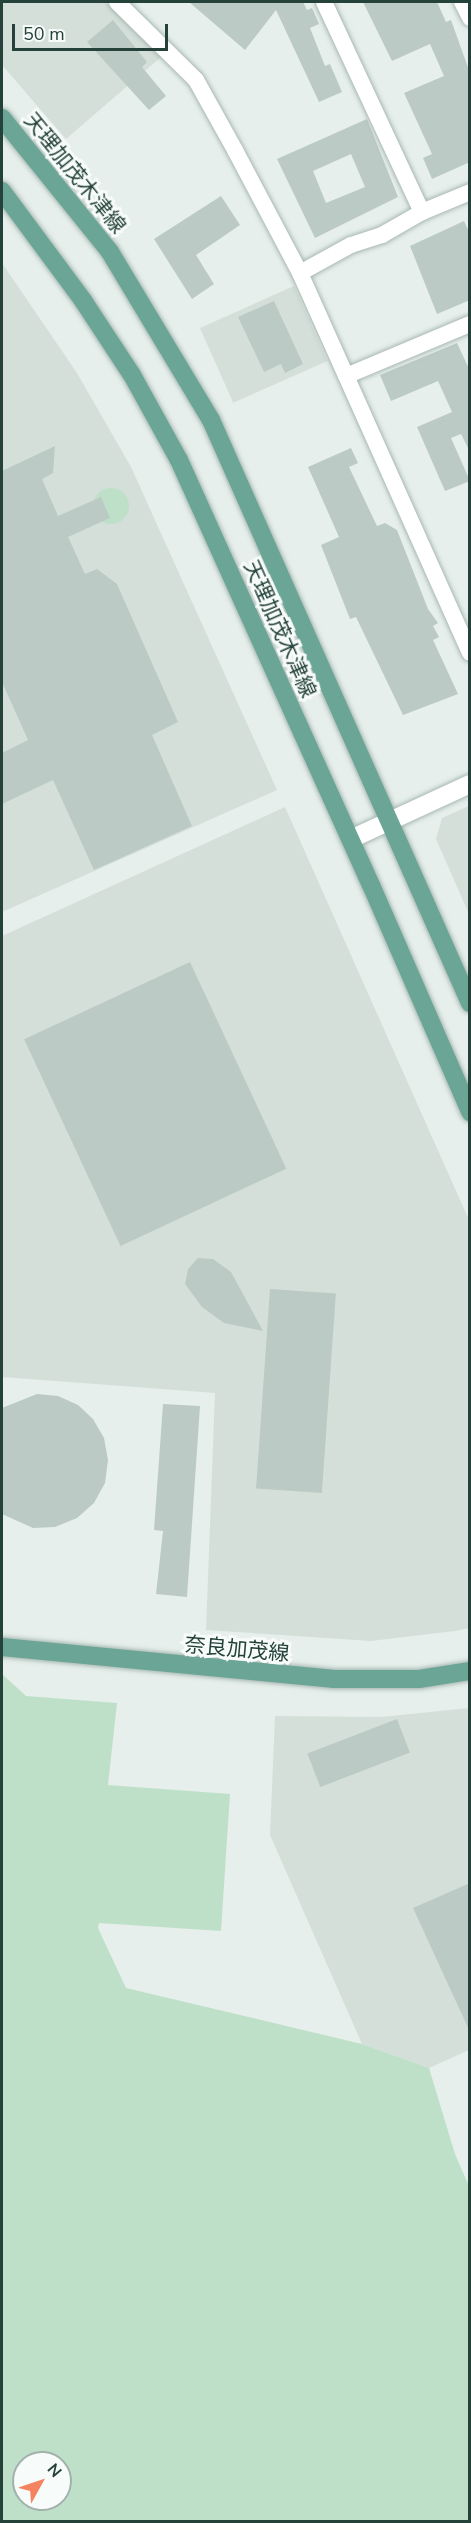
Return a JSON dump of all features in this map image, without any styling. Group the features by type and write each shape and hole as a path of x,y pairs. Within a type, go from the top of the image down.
{"main road":[{"name":"天理加茂木津線","path":"2,118 110,252 211,420 470,1003"},
{"name":"天理加茂木津線","path":"2,191 90,311 132,375 179,460 351,839 470,1112"},
{"name":"奈良加茂線","path":"2,1647 334,1679 419,1679 470,1671"}],"street":[{"path":"117,2 196,80 300,273 469,651"},
{"path":"324,2 422,212"},
{"path":"462,2 470,18"},
{"path":"300,273 422,212 470,192"},
{"path":"346,376 469,326"},
{"path":"351,839 470,784"}],"shaded area":[{"path":"2,2 106,2 161,57 66,139 2,65"},
{"path":"2,263 77,373 131,467 277,790 2,912"},
{"path":"294,286 327,361 233,403 200,328"},
{"path":"469,806 469,914 436,839 442,818"},
{"path":"285,807 469,1220 469,1628 371,1641 206,1630 215,1393 2,1377 2,936"},
{"path":"469,1708 469,2050 429,2068 362,2044 270,1835 275,1716 381,1717"}],"green space":[{"path":"111,488 124,493 129,506 124,519 111,524 98,519 93,506 98,493"},
{"path":"2,1674 26,1696 117,1703 108,1785 230,1794 221,1931 99,1923 98,1928 126,1988 362,2044 429,2068 455,2154 469,2186 469,2521 2,2521"}],"building":[{"path":"189,2 303,2 307,10 312,8 319,24 310,28 325,66 330,64 342,92 319,102 276,10 245,50"},
{"path":"363,2 437,2 446,22 451,20 470,73 470,162 432,179 423,158 432,154 404,93 444,76 430,44 392,61"},
{"path":"113,20 147,62 142,67 166,96 149,110 87,42"},
{"path":"367,119 398,197 315,238 277,159","holes":["351,154 365,187 326,203 313,171"]},
{"path":"221,196 240,225 196,255 214,284 192,299 154,239"},
{"path":"464,221 470,234 470,300 437,314 410,246"},
{"path":"274,301 303,364 285,373 281,364 264,372 238,317"},
{"path":"457,343 470,371 470,452 461,434 451,438 470,481 445,491 417,427 452,412 438,381 391,401 380,375"},
{"path":"55,446 53,473 42,479 58,516 101,497 110,518 68,537 85,574 97,569 117,584 178,722 152,735 192,826 94,870 53,780 2,804 2,753 28,740 2,682 2,471"},
{"path":"351,448 358,463 349,467 377,526 385,523 397,530 428,609 438,623 433,626 439,637 433,640 458,694 403,715 356,617 350,619 321,545 339,537 308,467"},
{"path":"190,962 286,1169 121,1246 24,1039"},
{"path":"198,1258 213,1259 231,1272 263,1331 224,1323 202,1307 185,1284 188,1269"},
{"path":"270,1289 336,1294 322,1493 256,1489"},
{"path":"37,1394 58,1396 78,1405 93,1419 104,1438 108,1460 105,1483 94,1503 77,1518 55,1527 33,1528 2,1514 2,1408"},
{"path":"163,1404 200,1406 187,1597 156,1594 163,1531 154,1530"},
{"path":"397,1719 410,1753 320,1787 307,1753"},
{"path":"470,1883 470,2032 413,1908"}]}
